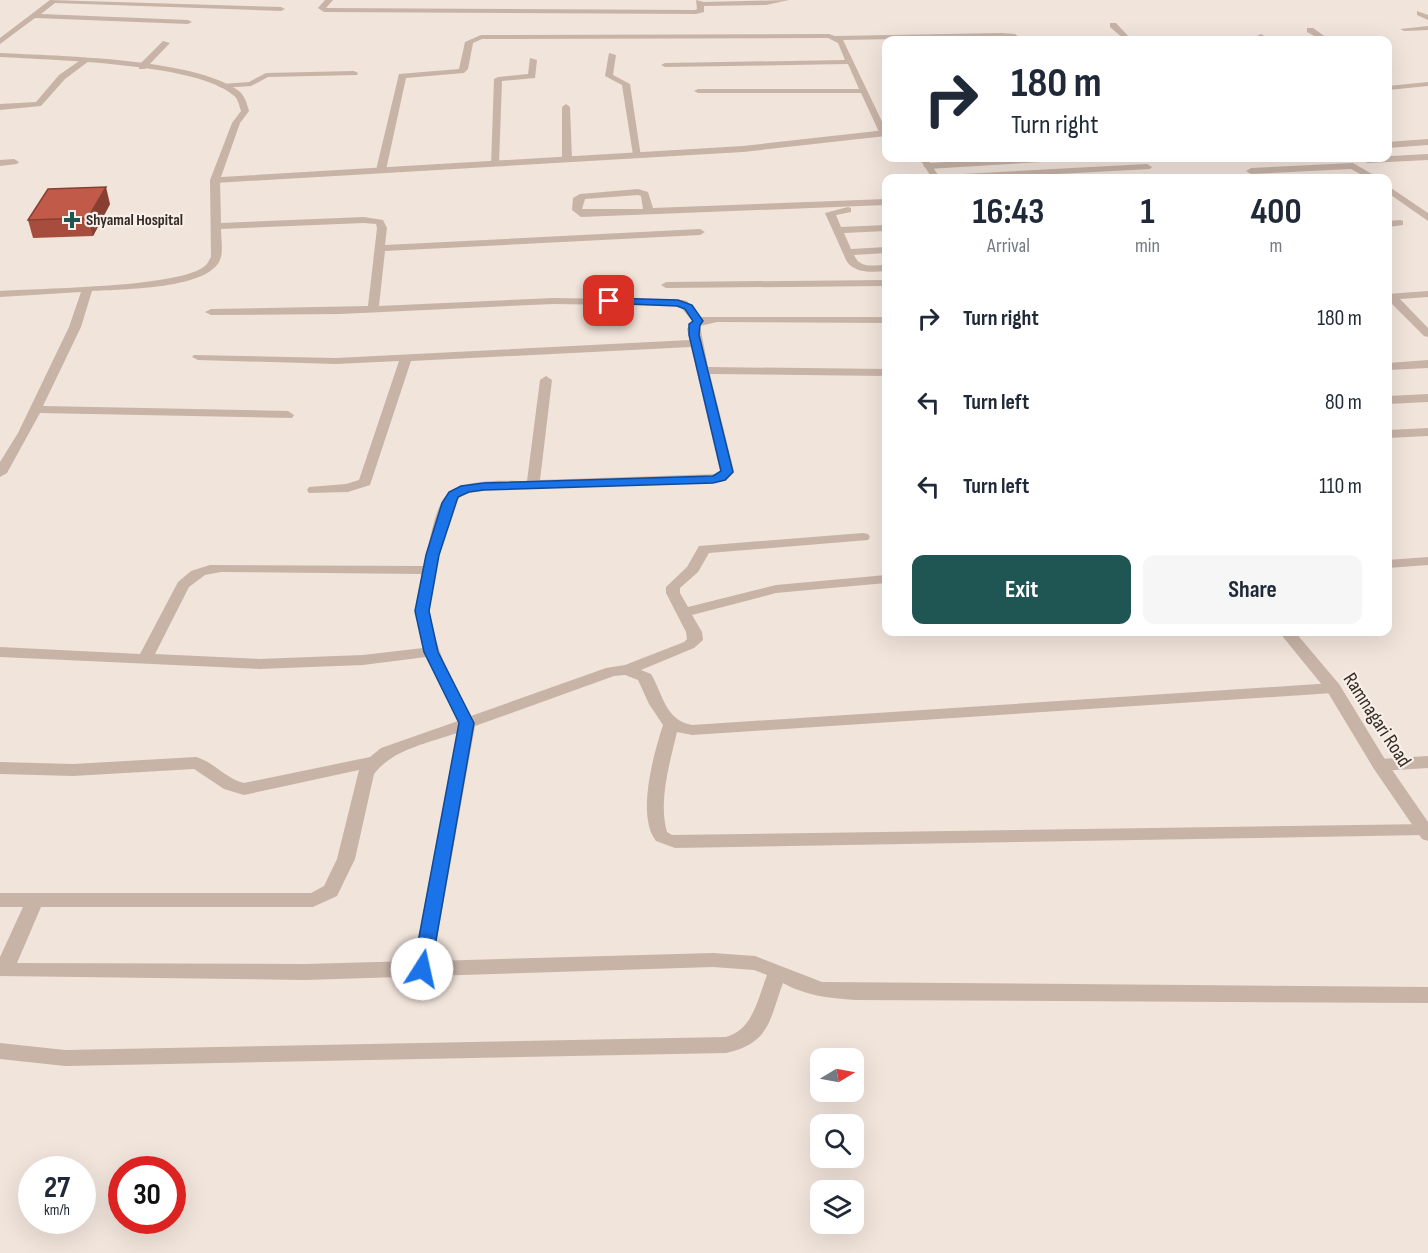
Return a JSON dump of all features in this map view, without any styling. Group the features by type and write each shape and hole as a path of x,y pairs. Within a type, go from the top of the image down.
{"street":[{"path":"36,0 281,9"},
{"path":"329,0 322,8 324,10 588,12 696,12 701,10 700,2 785,0"},
{"path":"588,12 591,0"},
{"path":"0,42 54,1"},
{"path":"1420,13 1428,18"},
{"path":"34,16 188,22"},
{"path":"1113,25 1125,36"},
{"path":"1404,29 1428,28"},
{"path":"1310,30 1320,36"},
{"path":"381,170 402,76 461,71 464,69 469,42 475,38 812,35 836,38 882,37"},
{"path":"947,36 1012,36"},
{"path":"836,38 841,42 882,128"},
{"path":"142,67 166,43"},
{"path":"0,54 167,69 208,79 238,94 245,111 236,123 215,180 216,257 209,268 185,278 154,284 0,294"},
{"path":"612,54 609,76 626,84 638,155"},
{"path":"494,164 498,79 532,76 533,60"},
{"path":"0,107 38,104 62,77 85,61"},
{"path":"665,65 850,62"},
{"path":"222,86 251,84 262,76 270,75 354,73"},
{"path":"1392,88 1428,84"},
{"path":"698,92 863,91"},
{"path":"566,107 567,159"},
{"path":"215,180 743,149 882,134"},
{"path":"1392,145 1428,142"},
{"path":"1392,159 1428,157"},
{"path":"0,163 14,162"},
{"path":"1251,171 1353,166 1367,174"},
{"path":"1018,174 1147,167"},
{"path":"648,210 645,194 638,192 578,198 577,210 581,214 882,202"},
{"path":"1392,192 1428,218"},
{"path":"882,208 842,210 830,213 855,266 865,269 882,268"},
{"path":"215,226 377,221 382,224 374,309"},
{"path":"1392,224 1400,223"},
{"path":"839,230 882,228"},
{"path":"379,248 700,232"},
{"path":"848,252 882,250"},
{"path":"666,285 882,283"},
{"path":"1,472 24,434 75,327 87,289"},
{"path":"1392,297 1428,294"},
{"path":"1392,300 1428,334"},
{"path":"211,312 374,309 552,301 678,303 686,305 698,321"},
{"path":"698,321 717,319 882,320"},
{"path":"422,969 466,723 431,652 422,611 429,570 448,503 453,495 473,487 713,480 725,476 727,467 693,330 698,321"},
{"path":"198,357 318,361 696,343"},
{"path":"314,490 356,487 365,482 406,357"},
{"path":"1392,367 1428,364"},
{"path":"703,370 882,372"},
{"path":"533,485 546,380"},
{"path":"1392,400 1428,398"},
{"path":"35,409 288,416"},
{"path":"1392,434 1428,432"},
{"path":"0,900 313,900 331,891 346,859 366,773 375,761 387,752 596,675 627,670 692,642 694,632 673,593 673,587 693,569 704,549 863,537"},
{"path":"1392,564 1428,561"},
{"path":"145,660 183,585 199,572 221,568 429,570"},
{"path":"684,613 776,589 882,579"},
{"name":"Ramnagari Road","path":"1290,636 1333,688 1380,765 1426,832"},
{"path":"0,652 145,660 316,663 431,652"},
{"path":"627,670 645,677 664,717 671,725 680,729 692,730 1333,688"},
{"path":"671,725 659,770 656,823 659,834 675,842 1426,832"},
{"path":"0,768 73,770 160,763 196,763 208,766 227,785 244,789 375,761"},
{"path":"1380,765 1428,762"},
{"path":"35,900 4,970 305,972 713,960 755,963 778,971 801,984 822,990 855,992 1428,995"},
{"path":"0,1051 64,1058 726,1045 750,1036 756,1028 778,971"}],"building":[{"path":"106,187 88,218 28,220 48,189"}],"place":[{"name":"Shyamal Hospital","path":"72,220"}],"route":[{"path":"422,969 466,723 431,652 422,611 432,555 448,503 459,491 473,487 713,480 725,476 727,472 693,330 694,324 698,321 683,303 609,301"}]}
